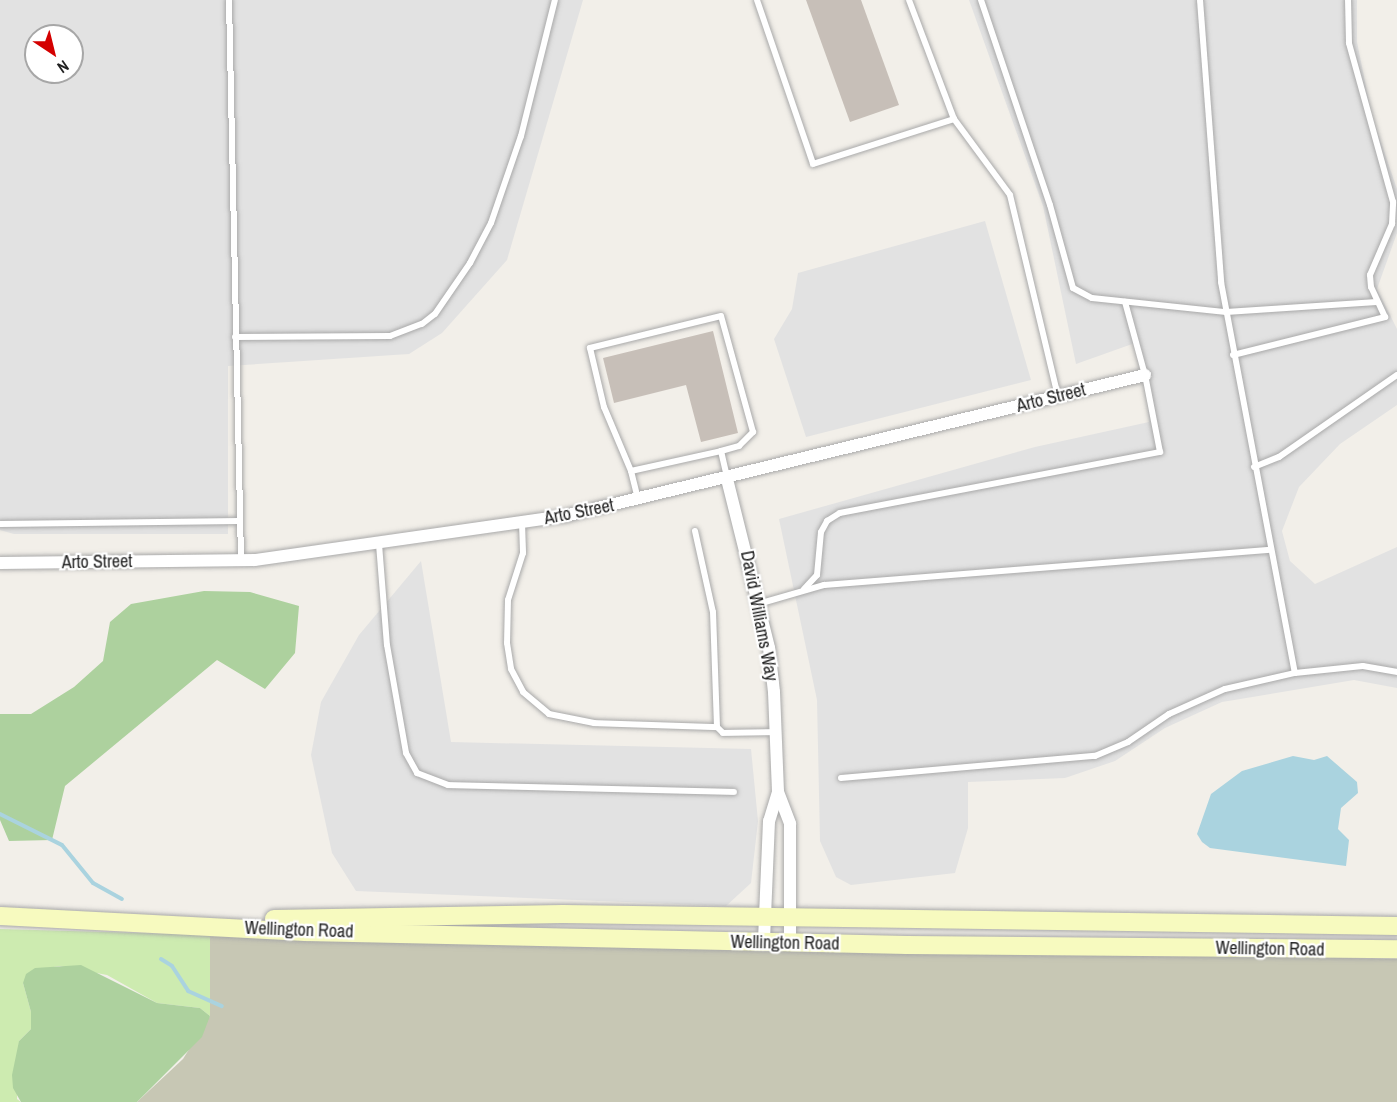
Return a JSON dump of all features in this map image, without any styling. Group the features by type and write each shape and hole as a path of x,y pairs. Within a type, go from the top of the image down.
{"main road":[{"name":"Wellington Road","path":"172,922 504,914 1397,926"},
{"name":"Wellington Road","path":"0,916 172,922 306,932 790,943 1397,949"}],"street":[{"name":"Arto Street","path":"0,563 241,560 379,544 522,523 638,500 1145,375"},
{"name":"David Williams Way","path":"727,478 769,648 777,732 778,792 769,821 764,942"},
{"name":"David Williams Way","path":"778,792 790,824 790,943"}],"lane":[{"path":"229,0 241,560"},
{"path":"235,337 390,336 422,324 435,314 470,264 491,223 521,136 555,0"},
{"path":"757,0 813,164 954,119"},
{"path":"909,0 954,119 1001,178 1015,209 1058,396"},
{"path":"981,0 1050,205 1073,288 1092,298 1226,312 1377,302"},
{"path":"1200,0 1226,312 1295,673"},
{"path":"1233,355 1384,317 1377,302 1370,275 1392,224 1393,202 1349,43 1348,0"},
{"path":"804,589 817,575 821,532 827,521 840,513 1160,452 1145,375 1125,302"},
{"path":"631,471 739,446 753,432 721,316 590,348 604,407 631,471 638,500"},
{"path":"1254,467 1279,457 1397,375"},
{"path":"721,451 727,478"},
{"path":"0,524 239,521"},
{"path":"522,523 523,553 508,600 507,643 511,669 523,692 549,714 594,723 717,727"},
{"path":"695,531 713,612 717,727 723,733 777,732"},
{"path":"379,544 387,645 406,753 417,773 447,785 734,792"},
{"path":"759,604 804,589 1271,550"},
{"path":"841,778 1095,756 1128,742 1169,714 1225,689 1295,673 1363,666 1397,672"}],"shaded area":[{"path":"0,0 583,0 507,260 442,333 409,354 228,366 228,534 14,534 0,530"},
{"path":"969,0 1357,0 1357,42 1372,116 1397,189 1397,233 1377,289 1397,329 1397,405 1340,444 1299,487 1282,531 1290,561 1315,584 1397,547 1397,688 1354,680 1222,702 1165,728 1115,761 1065,778 968,782 968,828 955,873 851,885 836,877 820,841 817,700 779,519 1035,447 1149,422 1145,375 1135,343 1076,364 1043,206"},
{"path":"985,221 1031,380 806,437 774,339 792,309 798,273"},
{"path":"421,561 451,742 751,749 758,821 751,883 726,906 356,891 332,853 311,755 321,702 359,635"},
{"path":"210,935 1397,959 1397,1102 137,1102 183,1059 210,1016"}],"green space":[{"path":"204,591 250,592 299,606 295,653 265,689 217,660 65,786 52,840 9,841 0,820 0,714 31,714 74,687 103,661 110,622 131,604"},
{"path":"0,929 210,935 210,1016 200,1008 157,1003 107,975 60,966 47,968 23,983 31,1012 31,1029 19,1041 17,1099 21,1102 0,1102"},
{"path":"81,965 157,1003 200,1008 210,1016 202,1037 137,1102 21,1102 13,1088 12,1075 19,1041 31,1029 31,1012 23,983 26,974 35,968"}],"water":[{"path":"1293,756 1314,760 1327,756 1357,782 1358,793 1341,808 1338,829 1349,840 1346,866 1210,848 1202,842 1197,834 1211,794 1242,771"}],"building":[{"path":"806,0 861,0 899,105 850,122"},
{"path":"713,331 738,433 701,442 686,385 614,403 603,358"}],"waterway":[{"path":"0,814 62,845 93,883 122,899"},
{"path":"161,959 172,966 188,991 222,1006"}]}
